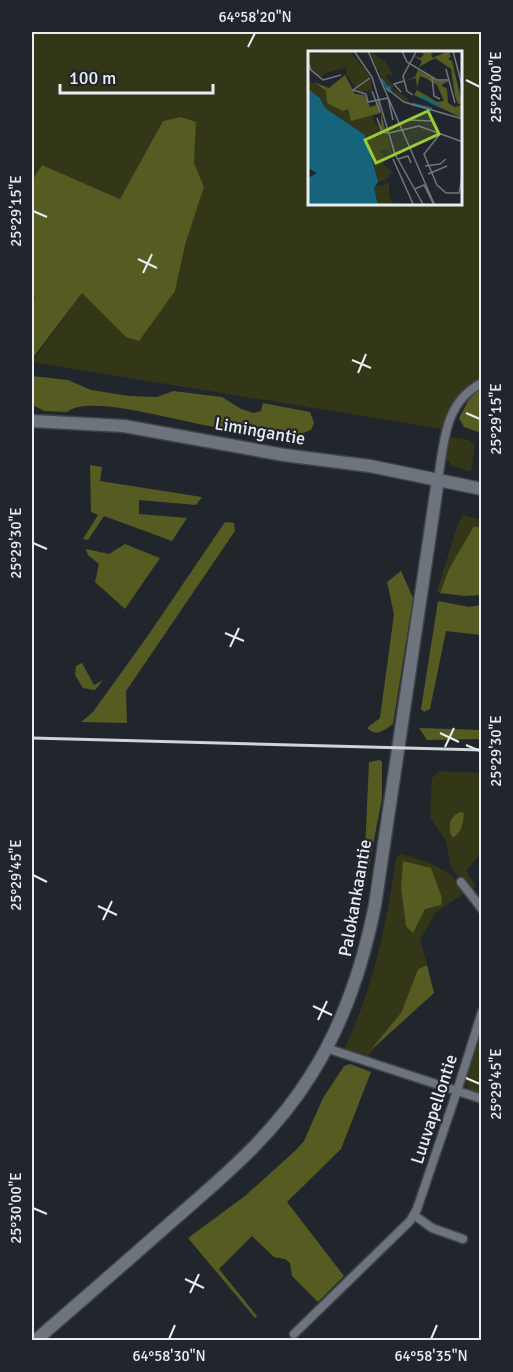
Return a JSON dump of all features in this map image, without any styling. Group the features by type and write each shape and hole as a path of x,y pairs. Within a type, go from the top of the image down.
{"main road":[{"name":"Limingantie","path":"32,421 123,426 284,455 370,466 482,489"},
{"name":"Palokankaantie","path":"36,1341 245,1158 288,1108 312,1074 350,998 360,969 375,905 438,480"}],"street":[{"path":"438,480 446,433 457,402 463,394 482,383"},
{"path":"461,882 482,909"},
{"name":"Luuvapellontie","path":"294,1334 414,1215 422,1198 482,1012"},
{"path":"326,1048 482,1100"},
{"path":"414,1215 432,1228 464,1239"}],"green space":[{"path":"32,32 481,32 481,379 464,389 441,429 32,362 82,293 126,337 175,291 185,245 204,187 194,163 196,122 163,121 120,199 42,165 32,181"},
{"path":"181,117 196,122 194,163 204,187 185,245 175,291 139,341 126,337 82,293 32,359 32,303 35,297 32,296 32,181 42,165 120,199 163,121"},
{"path":"32,376 68,380 91,390 129,396 157,397 173,391 222,397 241,409 254,413 261,411 263,403 310,412 314,423 311,430 287,435 255,434 112,407 85,406 67,412 45,411 32,405"},
{"path":"481,388 481,433 464,427 459,418 472,394"},
{"path":"453,437 469,440 475,445 471,471 454,467 446,459 448,439"},
{"path":"90,465 102,467 100,481 202,497 196,505 139,500 139,514 187,518 172,541 104,516 88,540 83,539 98,515 91,512"},
{"path":"463,515 481,520 481,528 474,526 449,569 440,593 437,591 458,524"},
{"path":"225,522 234,523 235,531 126,691 127,723 81,722 93,712"},
{"path":"474,526 481,528 481,595 440,593 449,569"},
{"path":"125,544 160,558 125,609 95,582 99,564 88,555 86,549 109,554"},
{"path":"401,571 413,598 393,724 377,733 367,728 380,718 394,614 387,582"},
{"path":"438,601 469,607 481,605 481,635 446,631 430,709 424,712 421,709"},
{"path":"82,663 94,685 103,680 95,690 83,688 75,675 76,666"},
{"path":"419,728 481,730 481,739 427,740"},
{"path":"380,760 382,762 382,798 363,897 369,762"},
{"path":"440,771 481,773 481,853 466,871 476,886 470,890 451,868 446,841 430,817 432,778"},
{"path":"460,812 464,813 463,823 454,837 451,836 450,822"},
{"path":"401,854 438,867 453,877 466,892 435,913 420,940 427,965 418,969 401,1013 367,1057 348,1051 345,1047 364,1001 378,955 396,858"},
{"path":"403,861 431,868 442,898 441,905 425,909 413,933 406,926 401,887"},
{"path":"427,965 434,993 369,1052 401,1013 418,969"},
{"path":"481,1027 481,1094 469,1089 465,1079"},
{"path":"350,1064 371,1072 341,1149 287,1202 344,1276 318,1302 292,1276 290,1263 285,1259 274,1257 252,1236 219,1269 257,1316 255,1318 188,1238 245,1196 296,1150 304,1141 323,1098 344,1066"}],"railway":[{"path":"32,738 482,750"}]}
